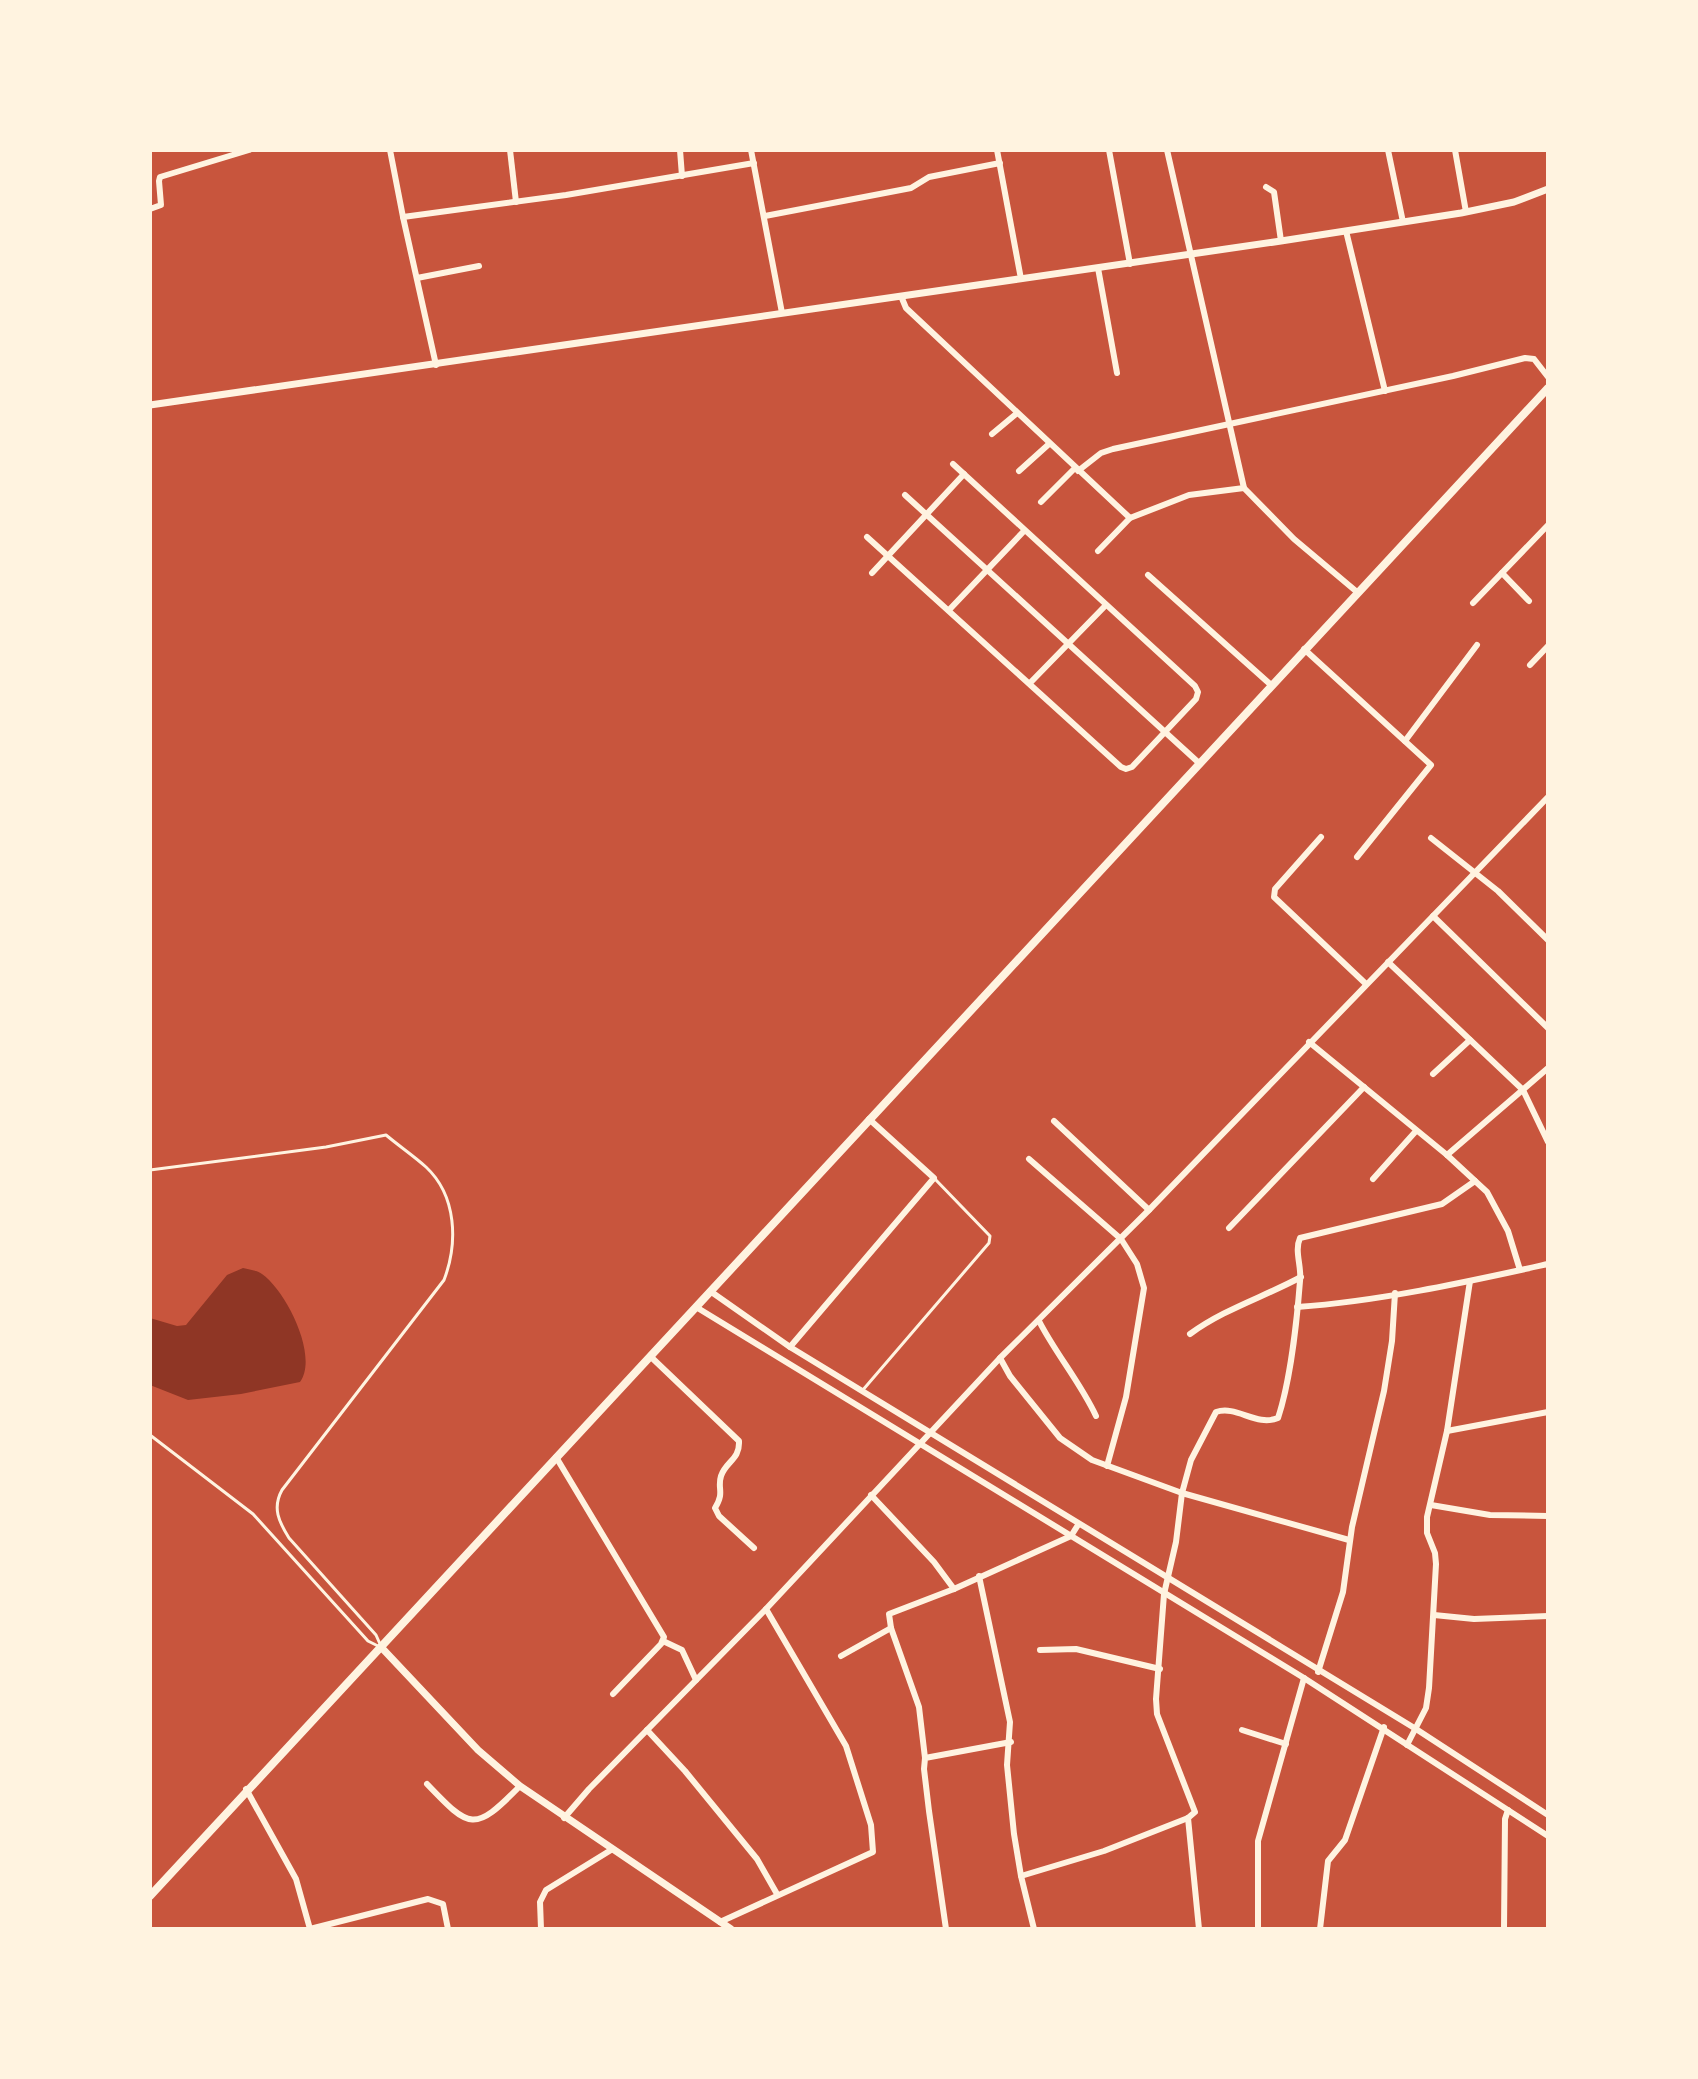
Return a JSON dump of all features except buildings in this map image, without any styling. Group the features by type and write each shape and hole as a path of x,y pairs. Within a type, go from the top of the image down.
{"main road":[{"path":"150,1896 1548,388"}],"street":[{"path":"150,209 161,205 160,177 249,150"},
{"path":"390,150 436,365"},
{"path":"510,150 516,202"},
{"path":"680,150 682,176"},
{"path":"751,150 782,313"},
{"path":"997,150 1021,279"},
{"path":"1109,150 1130,264"},
{"path":"1167,150 1244,488 1294,539 1357,592"},
{"path":"1388,150 1403,222"},
{"path":"1455,150 1466,212"},
{"path":"403,217 754,163"},
{"path":"765,216 911,188 929,177 1000,163"},
{"path":"1266,187 1274,192 1281,241"},
{"path":"150,405 1346,231 1466,212 1514,202 1548,189"},
{"path":"1346,231 1385,391"},
{"path":"417,278 479,266"},
{"path":"1098,268 1117,373"},
{"path":"901,296 906,308 1130,518"},
{"path":"1041,502 1077,469 1107,451 1525,358 1534,359 1548,377"},
{"path":"992,434 1016,414"},
{"path":"1019,471 1049,444"},
{"path":"867,537 1123,769 1132,767 1196,699 1197,689 953,464"},
{"path":"872,573 964,474"},
{"path":"1098,551 1130,518 1189,495 1244,488"},
{"path":"905,495 1199,763"},
{"path":"1473,603 1548,525"},
{"path":"949,610 1024,531"},
{"path":"1502,573 1529,601"},
{"path":"1148,575 1271,685"},
{"path":"1030,683 1106,605"},
{"path":"1405,741 1477,645"},
{"path":"1530,665 1548,646"},
{"path":"1304,649 1430,763 1430,769 1357,857"},
{"path":"564,1818 766,1609 1000,1358 1121,1239 1548,797"},
{"path":"1321,837 1275,889 1274,897 1366,984"},
{"path":"1431,838 1475,872 1548,940"},
{"path":"1433,916 1548,1028"},
{"path":"1388,962 1523,1090 1548,1142"},
{"path":"1433,1074 1470,1040"},
{"path":"1309,1042 1475,1181 1497,1207 1520,1270"},
{"path":"1447,1155 1548,1068"},
{"path":"1229,1228 1364,1087"},
{"path":"790,1347 934,1178 869,1119"},
{"path":"1054,1121 1149,1210"},
{"path":"1373,1179 1416,1131"},
{"path":"1029,1159 1121,1239 1137,1264 1144,1288 1126,1397 1107,1466"},
{"path":"1021,1876 1104,1851 1188,1818 1195,1812 1157,1714 1165,1592 1182,1493 1191,1460 1216,1412 1228,1410 1268,1422 1278,1418 1301,1277 1297,1245 1300,1238 1442,1204 1475,1181"},
{"path":"1297,1307 1363,1301 1548,1264"},
{"path":"1190,1334 1225,1311 1276,1291 1301,1277"},
{"path":"1407,1744 1426,1708 1434,1615 1435,1553 1426,1528 1447,1431 1470,1281"},
{"path":"710,1291 790,1347 1548,1815"},
{"path":"1318,1672 1343,1592 1349,1540 1384,1391 1395,1293"},
{"path":"696,1307 1333,1695 1548,1836"},
{"path":"1039,1321 1053,1349 1096,1416"},
{"path":"650,1356 739,1441 740,1452 721,1475 722,1497 715,1508 719,1516 754,1548"},
{"path":"1000,1358 1010,1376 1060,1438 1073,1449 1107,1466 1182,1493 1349,1540"},
{"path":"1447,1431 1548,1412"},
{"path":"556,1457 663,1641"},
{"path":"871,1495 934,1562 954,1589"},
{"path":"1431,1505 1490,1515 1548,1516"},
{"path":"946,1929 929,1811 919,1707 889,1614 954,1589 1071,1535 1077,1526"},
{"path":"979,1576 1010,1722 1007,1765 1021,1876 1034,1929"},
{"path":"720,1922 873,1852 871,1825 846,1746 766,1609"},
{"path":"1434,1615 1474,1619 1548,1616"},
{"path":"841,1656 891,1628"},
{"path":"663,1641 682,1650 696,1680"},
{"path":"613,1694 663,1641"},
{"path":"381,1647 478,1750 520,1786 731,1929"},
{"path":"1040,1650 1076,1649 1160,1669"},
{"path":"1258,1929 1258,1841 1304,1678"},
{"path":"1333,1695 1337,1684"},
{"path":"1320,1929 1323,1881 1328,1861 1345,1840 1384,1727"},
{"path":"647,1730 757,1859 777,1894"},
{"path":"1242,1730 1286,1744"},
{"path":"925,1758 1011,1742"},
{"path":"427,1784 459,1816 472,1820 496,1810 520,1786"},
{"path":"246,1789 296,1879 310,1929 428,1899 443,1904 448,1929"},
{"path":"1504,1929 1505,1819 1508,1810"},
{"path":"1188,1818 1199,1929"},
{"path":"541,1929 540,1902 546,1890 611,1850"}],"lane":[{"path":"150,1170 326,1147 386,1135 427,1168 438,1182 446,1199 454,1233 451,1262 444,1280 282,1490 276,1506 281,1525 289,1538 376,1635 381,1647"},
{"path":"862,1391 989,1243 990,1236 934,1178"},
{"path":"150,1435 253,1514 368,1641 381,1647"}],"shaded area":[{"path":"243,1268 262,1274 290,1309 303,1341 305,1371 300,1382 241,1394 188,1400 150,1385 150,1318 177,1326 186,1325 227,1275"}]}
